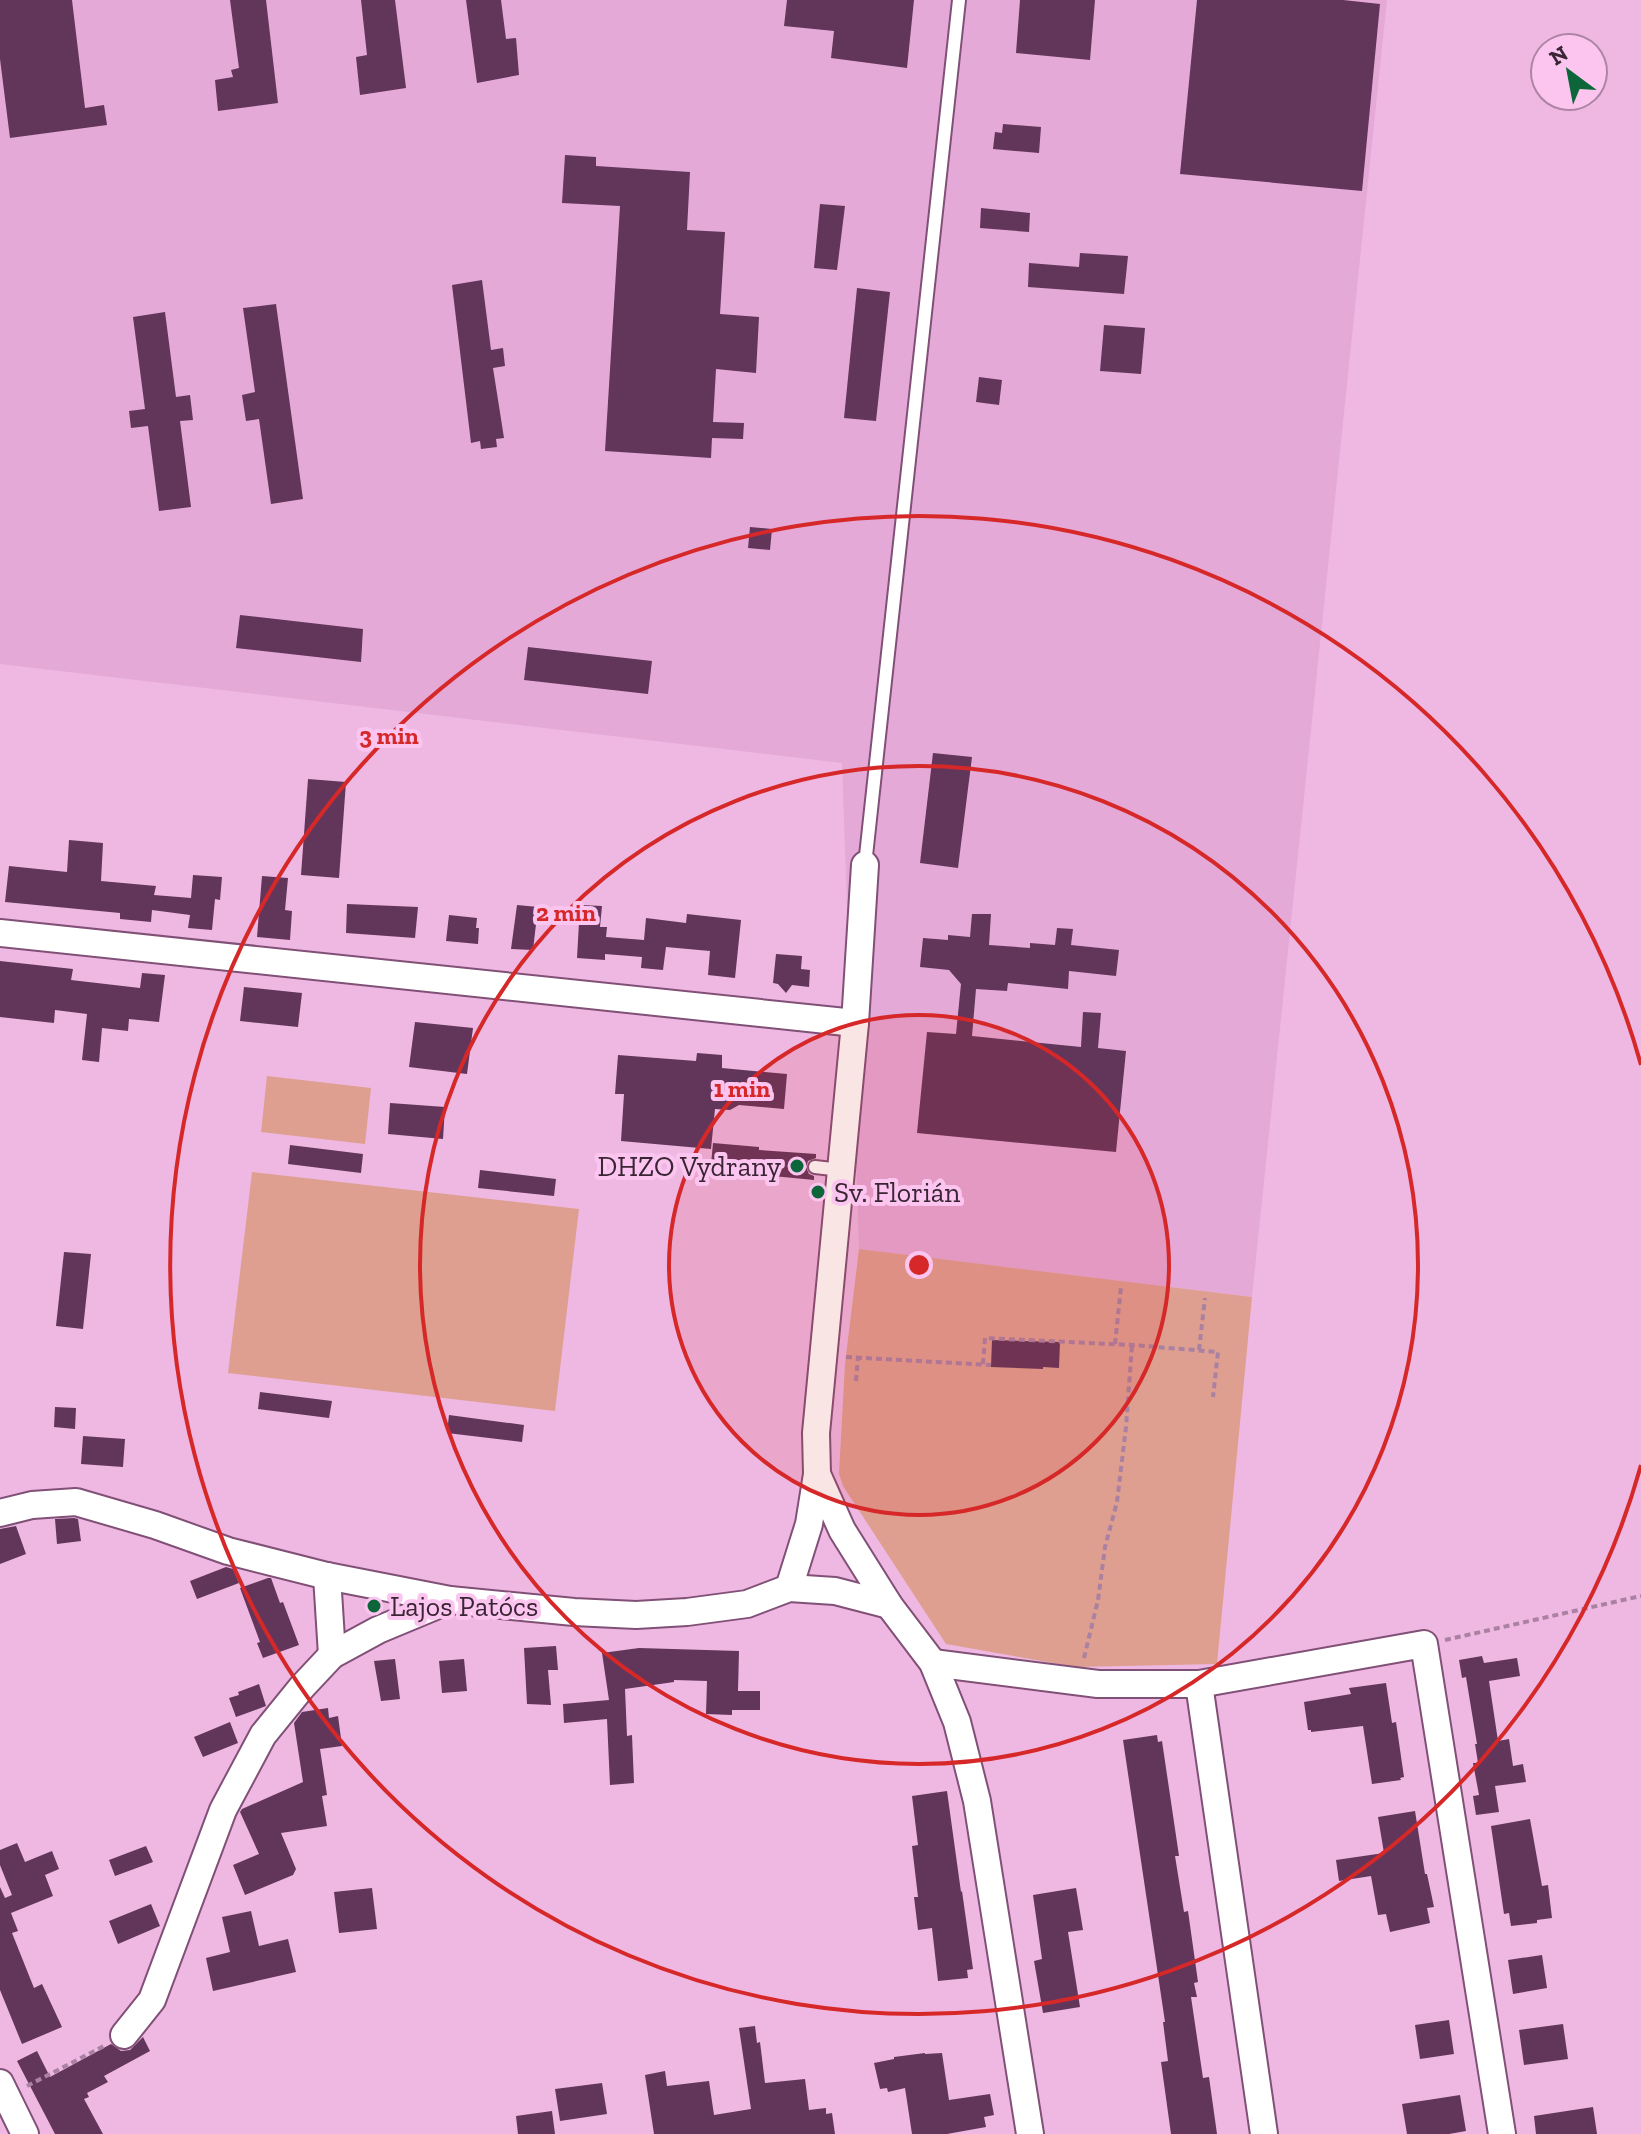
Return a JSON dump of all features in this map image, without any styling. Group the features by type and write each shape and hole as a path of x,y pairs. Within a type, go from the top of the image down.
{"street":[{"path":"789,1588 809,1524 817,1474 816,1433 855,1023 865,865"},
{"path":"0,933 855,1023"},
{"path":"817,1474 842,1530 889,1605 933,1663 957,1722 977,1801 1030,2134"},
{"path":"0,1513 32,1505 76,1502 228,1551 327,1576 450,1600 636,1615 747,1604 789,1588 835,1591 889,1605"},
{"path":"327,1576 332,1655"},
{"path":"124,2035 152,2000 223,1810 263,1735 332,1655 378,1630 450,1600"},
{"path":"933,1663 1098,1684 1199,1684 1424,1644 1502,2134"},
{"path":"1199,1684 1264,2134"},
{"path":"3,2090 25,2134"}],"lane":[{"path":"865,865 959,0"},
{"path":"815,1167 841,1170"}],"path":[{"path":"1115,1344 1121,1287"},
{"path":"1199,1350 1205,1298"},
{"path":"983,1364 985,1338 1218,1352 1213,1397"},
{"path":"1082,1682 1082,1667 1098,1600 1105,1547 1117,1502 1132,1345"},
{"path":"824,1355 991,1365"},
{"path":"856,1381 858,1357"},
{"path":"1424,1644 1641,1596"},
{"path":"3,2090 124,2035"}],"shaded area":[{"path":"0,0 1387,0 1252,1297 859,1249 842,763 0,664"},
{"path":"267,1076 371,1088 365,1144 261,1132"},
{"path":"252,1172 579,1209 555,1411 228,1373"},
{"path":"859,1249 1252,1297 1217,1664 1076,1667 946,1644 843,1486 839,1474 845,1364"}],"building":[{"path":"0,0 72,0 85,108 104,105 107,125 10,138 0,59"},
{"path":"230,0 266,0 278,103 218,111 215,80 233,77 231,70 239,68"},
{"path":"361,0 395,0 406,88 360,95 356,57 367,55"},
{"path":"466,0 501,0 506,39 516,38 519,75 477,83"},
{"path":"787,0 914,0 907,68 831,58 834,31 784,26"},
{"path":"1020,0 1095,0 1090,60 1016,53"},
{"path":"1197,0 1343,0 1380,4 1362,191 1180,174"},
{"path":"1003,124 1041,127 1039,153 993,149 995,132 1002,133"},
{"path":"565,155 596,157 596,166 690,172 687,230 725,232 720,314 759,317 756,373 716,369 713,422 744,423 743,439 712,438 711,458 605,451 620,206 562,203"},
{"path":"820,204 845,206 837,270 814,268"},
{"path":"981,208 1030,213 1029,232 980,228"},
{"path":"1080,253 1128,256 1124,294 1028,287 1029,263 1079,267"},
{"path":"482,280 491,350 503,348 505,366 493,368 504,438 496,439 497,447 481,449 480,441 471,443 452,285"},
{"path":"857,288 890,292 876,421 844,418"},
{"path":"276,304 303,499 271,504 259,419 246,421 242,395 255,392 243,308"},
{"path":"165,312 176,397 190,395 193,420 180,421 191,507 159,511 148,426 131,428 129,411 145,409 133,317"},
{"path":"1104,325 1145,328 1141,374 1100,371"},
{"path":"979,377 1002,380 999,405 976,402"},
{"path":"750,527 772,529 770,550 748,548"},
{"path":"240,615 363,629 361,662 236,648"},
{"path":"528,647 652,661 648,694 524,680"},
{"path":"933,753 972,757 958,868 920,863"},
{"path":"308,779 346,782 339,878 301,875"},
{"path":"69,840 103,843 101,881 156,886 154,895 191,898 193,875 222,877 220,900 215,899 212,930 188,928 190,915 152,910 151,922 120,919 120,913 5,902 9,866 67,872"},
{"path":"262,876 288,878 285,910 292,911 290,940 257,937"},
{"path":"347,904 418,907 415,938 346,933"},
{"path":"517,905 538,907 533,950 511,949"},
{"path":"580,905 602,906 600,927 607,927 606,937 644,940 646,918 686,923 687,914 741,920 735,978 708,975 710,951 666,947 663,970 641,968 642,957 605,954 605,960 577,958"},
{"path":"972,914 991,914 989,945 1030,948 1030,943 1055,945 1057,928 1073,929 1071,945 1119,950 1116,976 1069,971 1068,989 1008,983 1007,991 976,989 972,1036 1081,1047 1083,1012 1101,1013 1098,1048 1126,1051 1116,1152 917,1133 927,1032 956,1034 961,984 949,970 920,967 923,938 948,940 948,935 970,937"},
{"path":"449,915 477,918 478,944 446,941"},
{"path":"776,954 802,956 801,969 810,970 809,987 792,985 786,993 773,983"},
{"path":"0,961 73,969 71,980 140,988 142,973 165,975 159,1022 129,1019 128,1031 102,1028 99,1062 82,1060 87,1014 55,1010 54,1023 0,1017"},
{"path":"244,987 302,993 298,1027 240,1021"},
{"path":"415,1022 473,1028 467,1074 409,1067"},
{"path":"697,1053 722,1055 722,1068 787,1074 784,1109 739,1105 730,1110 715,1109 711,1149 621,1141 624,1094 615,1094 618,1055 696,1061"},
{"path":"390,1103 445,1107 443,1139 388,1134"},
{"path":"713,1143 816,1154 816,1158 808,1161 806,1167 814,1180 773,1176 773,1169 711,1164"},
{"path":"290,1145 363,1154 361,1173 288,1164"},
{"path":"480,1170 556,1179 554,1196 478,1188"},
{"path":"64,1252 91,1254 83,1329 56,1326"},
{"path":"992,1340 1060,1342 1059,1368 991,1367"},
{"path":"260,1392 332,1401 329,1418 258,1409"},
{"path":"55,1407 76,1408 75,1429 54,1427"},
{"path":"449,1415 524,1425 522,1442 447,1433"},
{"path":"83,1436 125,1439 123,1467 81,1464"},
{"path":"55,1519 78,1519 81,1541 57,1544"},
{"path":"16,1526 26,1554 0,1564 0,1529"},
{"path":"226,1567 233,1569 239,1583 197,1599 190,1581"},
{"path":"271,1578 280,1603 283,1602 299,1645 263,1658 240,1588"},
{"path":"556,1646 558,1670 548,1670 551,1705 527,1704 524,1648"},
{"path":"639,1648 739,1651 738,1691 760,1691 760,1710 732,1710 732,1715 706,1714 707,1681 674,1680 625,1689 627,1736 632,1735 634,1783 610,1785 607,1719 564,1723 563,1704 609,1700 602,1653"},
{"path":"1482,1656 1484,1663 1517,1658 1520,1676 1489,1681 1498,1741 1509,1739 1513,1766 1523,1764 1526,1782 1495,1786 1499,1812 1476,1815 1473,1796 1479,1795 1473,1763 1478,1763 1477,1744 1466,1677 1462,1678 1459,1660"},
{"path":"395,1659 400,1699 381,1701 374,1661"},
{"path":"464,1659 467,1691 442,1693 439,1661"},
{"path":"1386,1683 1392,1723 1396,1722 1404,1777 1372,1784 1363,1726 1311,1732 1308,1730 1304,1702 1351,1694 1349,1688"},
{"path":"259,1684 266,1706 236,1717 229,1698"},
{"path":"328,1708 329,1718 338,1716 342,1746 320,1749 327,1795 322,1796 327,1826 281,1833 296,1869 293,1875 245,1895 233,1865 259,1854 240,1812 303,1782 294,1723 302,1712"},
{"path":"230,1722 238,1743 203,1757 194,1737"},
{"path":"1157,1735 1158,1742 1162,1741 1179,1856 1175,1856 1184,1912 1188,1911 1198,1982 1194,1983 1197,1997 1191,1997 1203,2078 1209,2077 1217,2134 1171,2134 1161,2062 1168,2061 1165,2022 1123,1740"},
{"path":"947,1791 973,1969 967,1970 968,1978 938,1981 932,1928 918,1930 912,1846 918,1845 912,1796"},
{"path":"1415,1811 1425,1874 1434,1907 1427,1908 1430,1923 1390,1932 1386,1914 1378,1915 1371,1876 1339,1881 1336,1860 1384,1853 1378,1817"},
{"path":"1530,1819 1542,1886 1548,1885 1552,1918 1511,1926 1509,1913 1504,1914 1491,1826"},
{"path":"17,1843 25,1862 52,1851 59,1869 45,1875 53,1896 11,1913 18,1931 12,1933 34,1988 42,1984 62,2027 22,2044 0,1990 0,1887 5,1898 12,1895 0,1865 0,1850"},
{"path":"146,1846 153,1862 115,1876 109,1860"},
{"path":"372,1888 377,1929 339,1933 334,1892"},
{"path":"1076,1888 1083,1930 1068,1932 1080,2007 1043,2013 1034,1961 1042,1959 1033,1895"},
{"path":"151,1904 160,1926 118,1944 109,1921"},
{"path":"251,1911 259,1946 288,1939 296,1972 213,1991 206,1958 230,1952 222,1917"},
{"path":"1542,1955 1547,1988 1513,1994 1508,1960"},
{"path":"1449,2020 1454,2054 1420,2059 1415,2025"},
{"path":"1563,2024 1568,2059 1524,2065 1519,2030"},
{"path":"755,2026 765,2083 805,2079 809,2110 826,2108 826,2114 832,2113 835,2134 654,2134 645,2075 665,2071 667,2086 709,2081 714,2115 751,2109 739,2028"},
{"path":"143,2037 150,2051 104,2076 108,2082 87,2093 89,2097 84,2099 103,2134 55,2134 17,2061 37,2051 50,2077 111,2044 121,2051 130,2050"},
{"path":"925,2053 942,2053 949,2100 990,2094 994,2115 984,2117 986,2127 947,2134 912,2134 905,2088 888,2092 887,2088 880,2089 874,2063"},
{"path":"602,2083 607,2114 560,2121 555,2089"},
{"path":"1460,2095 1466,2131 1407,2134 1402,2104"},
{"path":"1593,2107 1597,2134 1536,2134 1534,2116"},
{"path":"552,2111 555,2134 518,2134 516,2116"}],"place":[{"name":"DHZO Vydrany","path":"797,1166"},
{"name":"Sv. Florián","path":"818,1192"},
{"name":"Lajos Patócs","path":"374,1606"}]}
